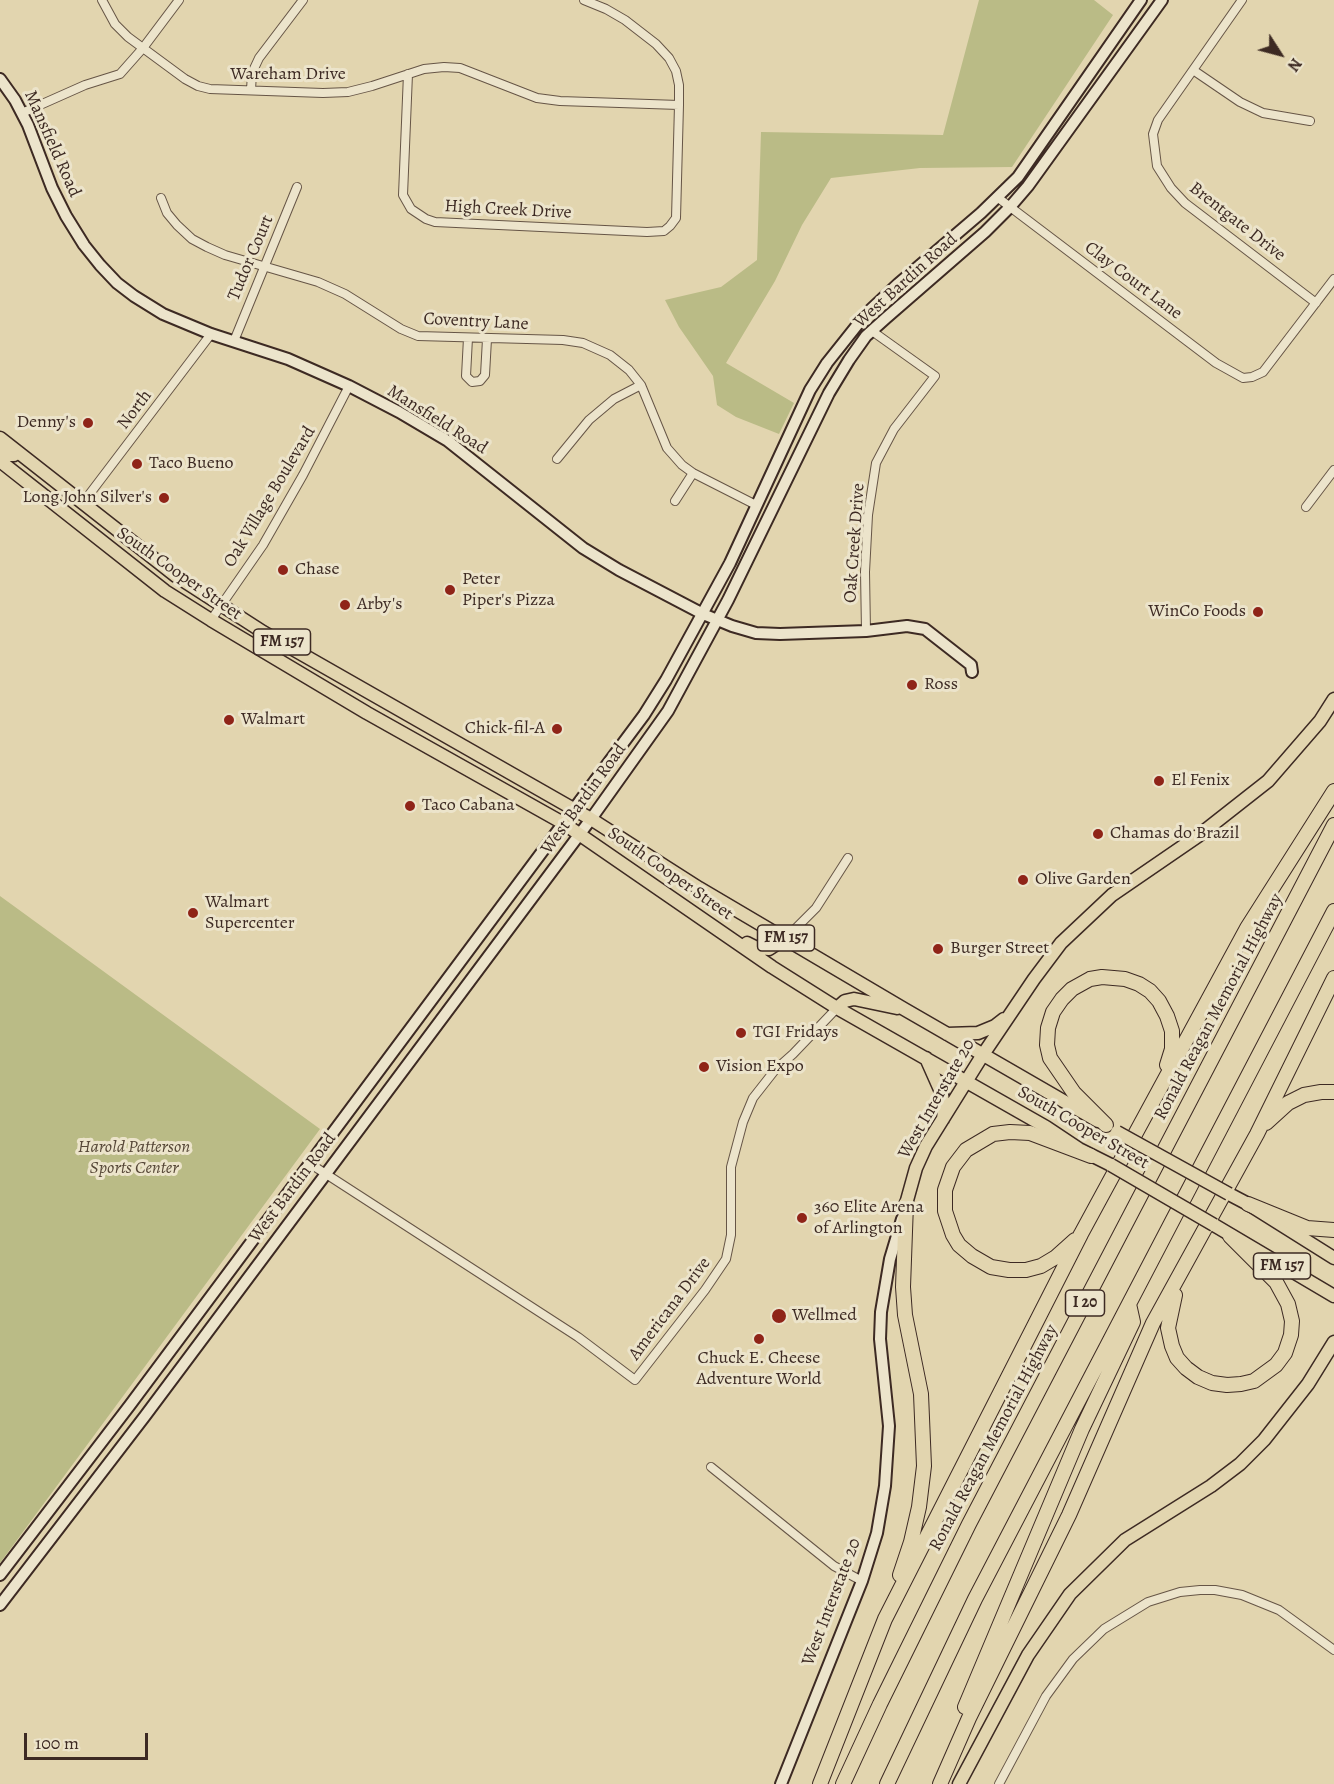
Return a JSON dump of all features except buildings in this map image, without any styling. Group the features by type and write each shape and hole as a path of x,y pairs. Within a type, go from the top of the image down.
{"highway":[{"path":"885,1619 1081,1234 1247,928 1334,791"},
{"name":"Ronald Reagan Memorial Highway","path":"843,1784 885,1693 969,1524 1334,825"},
{"name":"I 20","path":"887,1784 975,1599 1334,911"},
{"path":"1112,1129 1074,1093 1050,1058 1047,1045 1048,1028 1053,1012 1072,989 1090,979 1112,977 1139,984 1159,1001 1167,1016 1172,1031 1172,1049 1150,1109"},
{"path":"940,1784 969,1718 1069,1515 1153,1323 1257,1134 1334,978"},
{"path":"1257,1134 1273,1115 1288,1103 1304,1095 1334,1092"},
{"path":"1081,1234 1056,1257 1041,1266 1017,1270 991,1267 959,1245 947,1221 945,1190 953,1167 966,1150 993,1134 1030,1133 1091,1156"},
{"path":"819,1784 885,1619 911,1542 919,1506 924,1466 921,1394 905,1315 903,1287 906,1204"},
{"path":"1248,1204 1307,1228 1334,1230"},
{"path":"1193,1251 1169,1315 1168,1328 1177,1358 1198,1377 1212,1383 1227,1385 1254,1381 1276,1365 1286,1353 1292,1321 1288,1304 1276,1282 1230,1236"},
{"path":"934,1784 1066,1466 1133,1322 1129,1304"}],"main road":[{"path":"1143,0 1159,4"},
{"name":"West Bardin Road","path":"0,1575 130,1405 644,715 730,563 810,390 827,363 866,314 1018,177 1143,0"},
{"name":"West Bardin Road","path":"0,1605 145,1416 324,1173 591,819 668,711 849,360 872,331 985,232 1010,207 1028,186 1159,4"},
{"name":"Mansfield Road","path":"0,79 22,113 52,188 84,245 117,283 163,314 211,334 288,359 399,412 448,441 583,548 619,570 716,620 756,633 866,631 906,626 925,629 971,665 972,672"},
{"name":"South Cooper Street","path":"0,438 176,576 221,605 315,662 591,819 699,888 982,1056 1248,1204 1334,1258"},
{"path":"0,450 9,455 18,452"},
{"name":"South Cooper Street","path":"0,461 165,591 211,620 357,707 563,823 772,967 837,1008 1046,1127 1091,1156 1111,1165 1334,1296"},
{"path":"24,480 30,474 34,475 63,498 81,503"},
{"name":"West Interstate 20","path":"781,1784 862,1581 877,1533 885,1486 888,1438 888,1408 880,1339 881,1312 890,1259 916,1168 926,1146 982,1056 1061,944 1112,895 1198,836 1249,797 1295,751 1320,722 1334,699"},
{"path":"709,923 757,948 770,949 786,938"},
{"path":"433,999 448,1009"},
{"path":"837,1008 845,1001 854,999 904,1009"},
{"path":"946,1034 978,1033 995,1026 1012,1012"},
{"path":"926,1058 942,1094 944,1112 942,1120"},
{"path":"959,1784 1028,1655 1070,1594 1125,1540 1211,1486 1240,1464 1264,1440 1334,1342"},
{"path":"1316,1370 1334,1351"},
{"path":"130,1405 145,1416"}],"street":[{"name":"Wareham Drive","path":"102,0 116,24 128,37 198,86 210,89 348,92 424,69 460,68 537,98 560,101 679,105"},
{"path":"22,113 120,74 143,48 178,0"},
{"path":"251,90 252,73 259,58 303,0"},
{"path":"584,0 625,20 669,58 676,71 679,84 679,105"},
{"name":"Brentgate Drive","path":"1242,0 1158,120 1153,134 1157,166 1171,188 1185,202 1316,303"},
{"path":"1193,70 1240,102 1263,113 1310,121"},
{"name":"High Creek Drive","path":"408,74 403,195 411,209 435,222 664,231 676,218 679,105"},
{"name":"Tudor Court","path":"234,341 297,187"},
{"name":"Clay Court Lane","path":"997,197 1216,363 1243,378 1256,376 1263,372 1316,303"},
{"name":"Coventry Lane","path":"161,198 172,219 192,238 225,255 318,282 345,294 401,329 418,336 563,340 583,343 610,355 629,370 641,385 667,448 693,473 756,505"},
{"path":"1316,303 1334,279"},
{"name":"Oak Creek Drive","path":"866,631 867,527 876,463 894,429 935,376 872,331"},
{"name":"North","path":"81,503 211,334"},
{"path":"468,338 466,376 472,382 480,381 485,375 487,339"},
{"path":"557,459 589,420 614,399 641,385"},
{"name":"Oak Village Boulevard","path":"211,620 262,545 303,475 348,386"},
{"path":"1306,507 1334,470"},
{"path":"675,501 693,473"},
{"path":"786,938 816,908 848,858"},
{"name":"Americana Drive","path":"309,1164 578,1337 635,1380 705,1290 726,1259 731,1234 731,1167 743,1122 753,1098 775,1070 837,1008"},
{"path":"711,1467 834,1566 862,1581"},
{"path":"999,1784 1046,1696 1073,1659 1102,1630 1148,1602 1180,1592 1200,1590 1242,1595 1278,1610 1334,1650"}],"green space":[{"path":"979,0 1094,0 1113,15 1012,167 920,168 831,178 802,225 775,281 726,363 794,403 779,434 736,417 717,405 713,376 679,327 665,300 721,287 757,260 761,132 943,135"},
{"name":"Harold Patterson Sports Center","path":"0,896 320,1129 0,1563"}],"place":[{"name":"Denny's","path":"88,423"},
{"name":"Taco Bueno","path":"137,464"},
{"name":"Long John Silver's","path":"164,498"},
{"name":"Chase","path":"283,570"},
{"name":"Peter Piper's Pizza","path":"450,590"},
{"name":"Arby's","path":"345,605"},
{"name":"WinCo Foods","path":"1258,612"},
{"name":"Ross","path":"912,685"},
{"name":"Walmart","path":"229,720"},
{"name":"Chick-fil-A","path":"557,729"},
{"name":"El Fenix","path":"1159,781"},
{"name":"Taco Cabana","path":"410,806"},
{"name":"Chamas do Brazil","path":"1098,834"},
{"name":"Olive Garden","path":"1023,880"},
{"name":"Walmart Supercenter","path":"193,913"},
{"name":"Burger Street","path":"938,949"},
{"name":"TGI Fridays","path":"741,1033"},
{"name":"Vision Expo","path":"704,1067"},
{"name":"360 Elite Arena of Arlington","path":"802,1218"},
{"name":"Wellmed","path":"779,1316"},
{"name":"Chuck E. Cheese Adventure World","path":"759,1339"}]}
